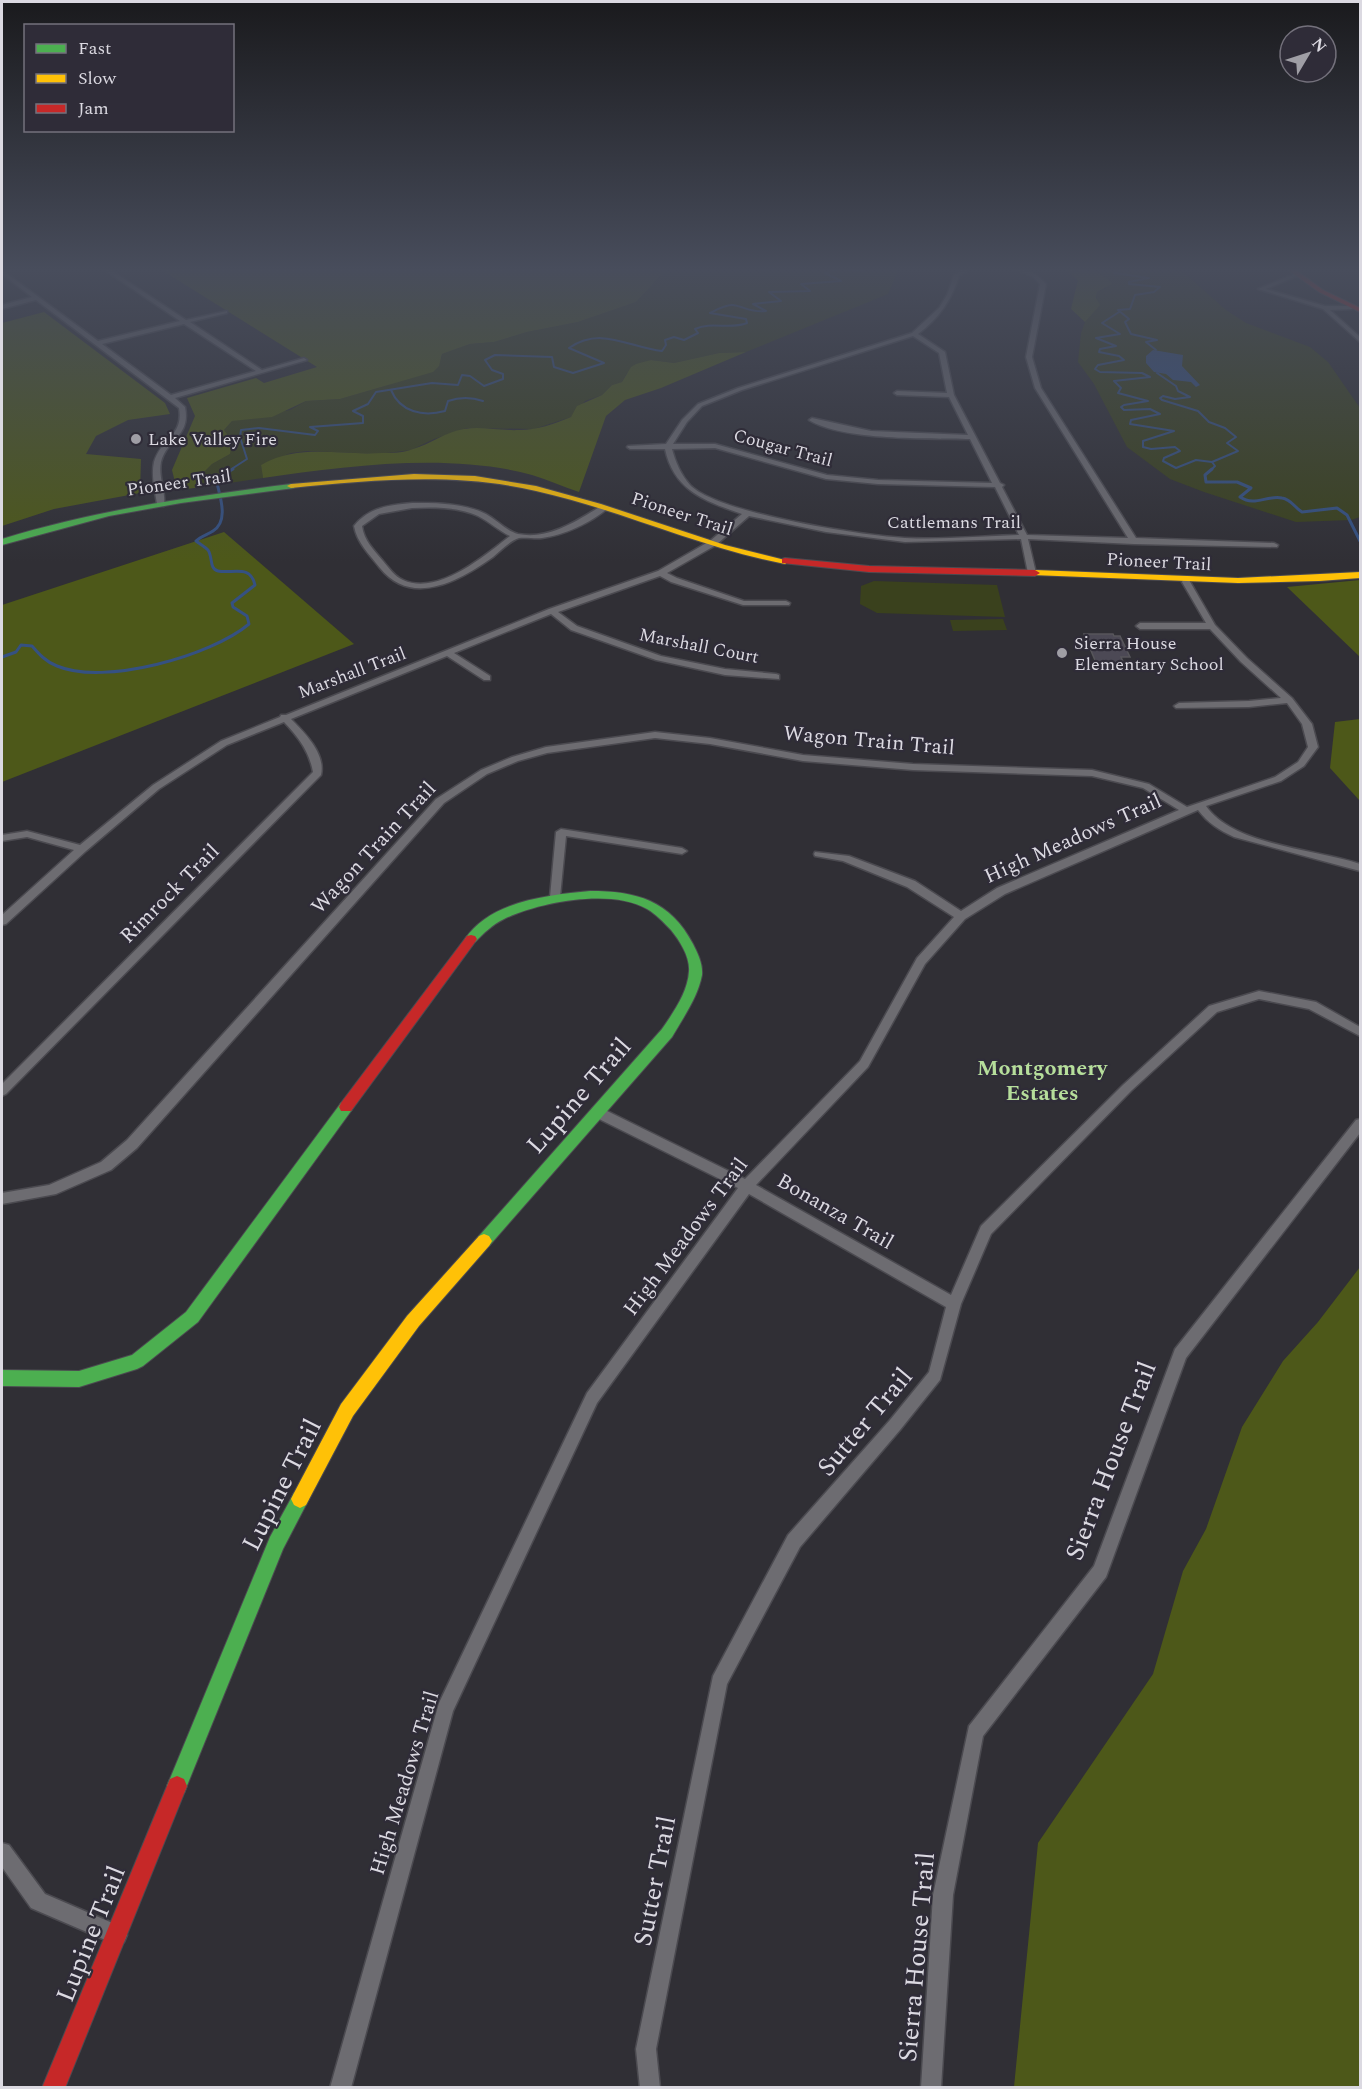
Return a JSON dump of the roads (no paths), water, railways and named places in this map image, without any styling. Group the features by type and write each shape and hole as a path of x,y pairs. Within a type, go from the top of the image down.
{"main road":[{"name":"Pioneer Trail","path":"2,542 67,520 161,504 362,478 435,476 488,480 531,487 768,558 838,568 1032,573 1263,584 1306,582 1360,575"},
{"name":"Lupine Trail","path":"2,1378 79,1379 137,1361 192,1317 468,942 484,925 506,914 555,897 594,895 623,897 650,905 680,933 691,951 696,974 679,1014 667,1033 413,1321 347,1410 276,1543 53,2088"}],"street":[{"path":"129,366 172,397 182,407 185,418 183,428 159,457 157,470 161,504"},
{"path":"253,366 261,372"},
{"path":"172,397 281,366"},
{"path":"668,447 684,421 700,405 740,389 811,366"},
{"path":"945,366 951,395 1024,537 1032,573"},
{"path":"1032,366 1038,388 1134,542"},
{"path":"897,393 951,395"},
{"path":"812,420 848,431 876,435 971,437"},
{"name":"Cougar Trail","path":"630,447 715,446 826,477 879,482 999,485"},
{"name":"Cattlemans Trail","path":"668,447 670,461 688,486 708,499 747,513 826,530 905,540 1024,537 1274,545"},
{"path":"516,536 479,513 459,507 415,507 377,511 366,517 358,526 359,535 404,589 464,574 516,536 555,534 576,526 604,508"},
{"name":"Marshall Trail","path":"2,921 82,849 156,787 224,743 552,611 661,573 713,543 747,513"},
{"path":"661,573 743,603 786,603"},
{"name":"High Meadows Trail","path":"340,2088 445,1709 592,1398 747,1186 864,1064 921,961 961,916 1001,891 1193,808 1278,779 1301,764 1313,747 1307,724 1289,700 1244,660 1212,626 1186,582"},
{"name":"Marshall Court","path":"552,611 574,628 659,658 725,672 777,677"},
{"path":"1140,626 1212,626"},
{"path":"448,653 487,678"},
{"path":"1179,706 1249,704 1289,700"},
{"name":"Rimrock Trail","path":"2,1091 318,773 311,746 284,717"},
{"name":"Wagon Train Trail","path":"2,1198 51,1190 106,1166 132,1144 440,801 484,772 515,759 578,745 655,735 711,741 803,758 913,767 1092,773 1146,786 1193,808"},
{"path":"1193,808 1221,826 1262,845 1324,857 1360,868"},
{"path":"555,897 561,832 682,851"},
{"path":"2,838 27,834 82,849"},
{"path":"819,854 845,858 911,884 961,916"},
{"name":"Sutter Trail","path":"650,2088 646,2049 719,1682 794,1541 935,1376 954,1304 986,1230 1126,1088 1213,1009 1259,995 1312,1005 1360,1032"},
{"name":"Bonanza Trail","path":"597,1112 747,1186 954,1304"},
{"name":"Sierra House Trail","path":"931,2088 943,1895 975,1732 1100,1571 1180,1354 1360,1124"},
{"path":"2,1852 38,1901 117,1935"}],"water":[{"path":"1149,366 1182,366 1200,385 1196,387 1191,382 1173,380 1166,374 1154,372"}],"waterway":[{"path":"230,470 247,459 240,437 241,430 259,428 315,435 318,431 310,427 363,423 363,416 353,411 368,404 376,392 432,383 458,385 462,375 470,376 484,386 503,379 503,374 492,370 490,366"},
{"path":"554,366 573,373 593,366"},
{"path":"1097,366 1095,369 1100,372 1142,373 1150,377 1114,381 1121,388 1118,393 1148,401 1124,405 1121,407 1124,410 1150,409 1160,414 1131,420 1130,424 1174,431 1143,441 1143,447 1151,449 1175,447 1180,451 1164,458 1163,461 1176,468 1196,460 1212,462"},
{"path":"1157,373 1176,386 1178,391 1190,397 1175,399 1163,396 1160,398 1162,400 1198,411 1209,422 1225,428 1236,437 1227,443 1238,451 1212,462"},
{"path":"391,390 406,408 421,413 445,411 448,401 457,399 470,398 483,401"},
{"path":"1212,462 1215,466 1212,469"},
{"path":"2,657 16,652 21,645 32,646 40,655 57,666 77,671 128,670 184,657 232,636 249,624 247,616 233,607 232,603 255,585 253,578 245,572 215,570 208,550 196,541 218,527 222,508 217,483 223,475 233,469"},
{"path":"1212,469 1205,475 1206,482 1237,482 1251,488 1240,497 1245,500 1282,498 1288,500 1302,512 1337,508 1347,515 1360,541"}],"place":[{"name":"Lake Valley Fire","path":"136,439"},
{"name":"Sierra House Elementary School","path":"1062,653"}],"district":[{"name":"Montgomery Estates","path":"1042,1080"}]}
